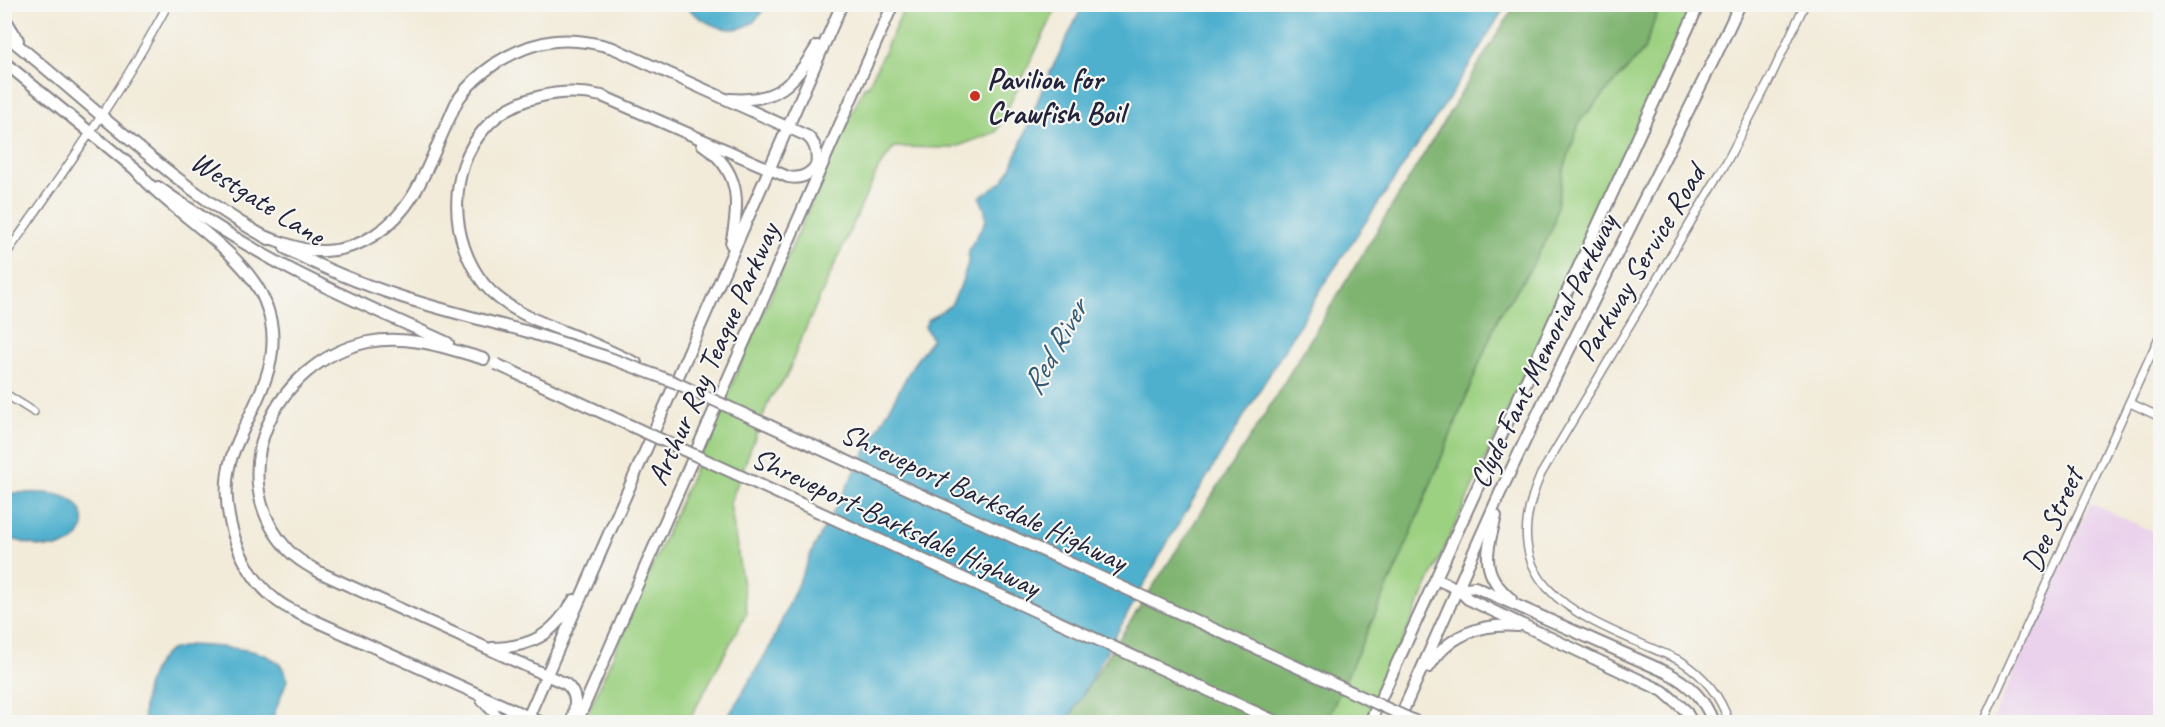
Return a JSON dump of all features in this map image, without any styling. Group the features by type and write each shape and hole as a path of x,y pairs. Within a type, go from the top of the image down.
{"main road":[{"name":"Arthur Ray Teague Parkway","path":"572,721 586,701 893,4"},
{"name":"Clyde Fant Memorial Parkway","path":"1370,723 1699,4"},
{"name":"Clyde Fant Memorial Parkway","path":"1398,723 1500,493 1740,4"},
{"name":"Arthur Ray Teague Parkway","path":"527,720 841,6"},
{"path":"723,99 758,98 787,87 805,67 841,6"},
{"path":"4,17 23,48"},
{"name":"Westgate Lane","path":"4,34 208,201 263,236 356,282 413,301 525,332"},
{"path":"263,236 305,249 324,251 347,248 367,240 399,217 423,180 459,97 484,71 531,45 568,40 613,48 807,136 817,150 817,165 812,188"},
{"name":"Westgate Lane","path":"4,64 136,170 211,222 286,267 496,364"},
{"path":"674,382 511,307 484,284 464,246 456,211 459,178 484,128 499,115 519,104 561,92 582,91 602,96 788,177 796,178 808,174 829,149"},
{"path":"678,130 715,154 724,164 734,184 738,212 727,267"},
{"path":"136,170 160,196 245,270 266,302 272,326 273,347 269,373 231,458 227,498 234,540 243,560 258,581 276,600 300,614 527,720 540,723"},
{"name":"Shreveport Barksdale Highway","path":"525,332 606,357 674,382 1417,723"},
{"path":"484,359 435,344 386,340 341,351 317,365 286,392 265,429 256,460 261,501 268,520 282,543 302,563 566,684 572,690 576,701 572,721"},
{"name":"Shreveport-Barksdale Highway","path":"496,364 1277,723"},
{"path":"1500,493 1496,518 1487,546 1488,567 1502,591 1520,607"},
{"path":"488,649 523,645 548,632 564,615 593,569"},
{"path":"1436,579 1458,589 1468,599 1663,691 1685,710 1692,723"},
{"path":"1458,589 1475,587 1681,680 1704,703 1713,723"},
{"path":"1410,698 1431,663 1450,642 1473,630 1487,626 1502,624 1525,626"},
{"path":"472,693 489,706 500,723"}],"street":[{"path":"4,257 103,116 126,80 168,4"},
{"name":"Parkway Service Road","path":"1729,723 1716,694 1693,669 1681,661 1577,613 1560,602 1539,577 1533,565 1526,524 1528,506 1541,474 1731,153 1768,83 1805,4"},
{"name":"Dee Street","path":"1983,723 2160,335"},
{"path":"4,393 34,412"},
{"path":"2130,403 2160,417"}],"shaded area":[{"path":"2090,503 2160,535 2160,722 1992,722"}],"green space":[{"path":"906,5 1058,5 996,132 953,148 894,147 878,169 800,341 786,378 770,398 730,503 747,612 688,722 584,722 823,176 864,87 868,86"},
{"path":"1515,5 1660,5 1644,50 1580,121 1564,169 1553,227 1528,273 1499,315 1403,553 1326,722 1067,722 1263,417"},
{"path":"1660,5 1693,5 1365,722 1326,722 1403,553 1499,315 1528,273 1580,121 1643,50"}],"water":[{"path":"684,5 766,5 752,23 733,29 706,22"},
{"name":"Red River","path":"1083,5 1506,5 1451,95 1326,281 1170,538 1067,722 725,722 771,645 814,547 913,365 932,339 925,327 928,320 951,305 961,285 968,263 969,250 986,220 980,197 1003,181 1011,168 1044,85"},
{"path":"10,493 52,494 65,497 80,509 83,516 81,532 76,539 58,547 39,546 8,538 5,531 4,496"},
{"path":"190,645 247,650 275,660 283,669 287,680 271,722 144,722 144,703 148,683 157,664 171,650"}],"place":[{"name":"Pavilion for Crawfish Boil","path":"975,96"}]}
